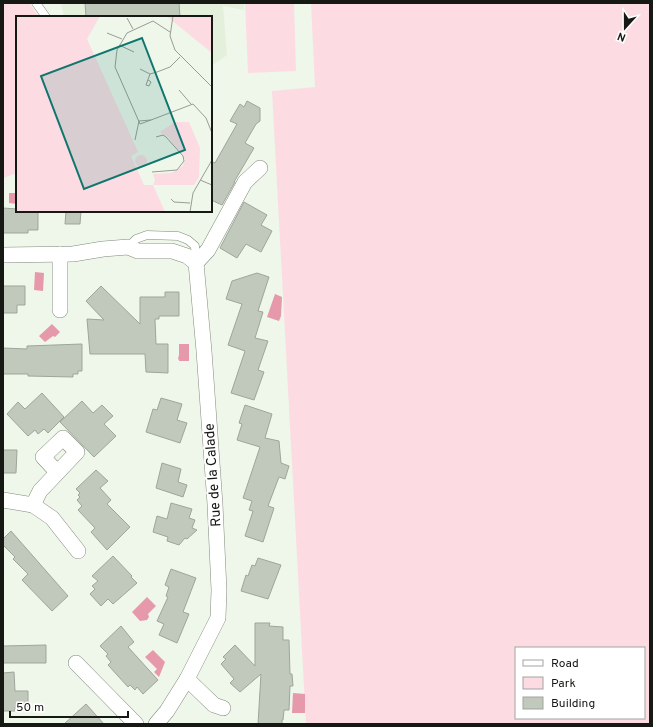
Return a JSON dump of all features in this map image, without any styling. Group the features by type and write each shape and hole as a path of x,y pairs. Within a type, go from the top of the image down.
{"street":[{"path":"3,255 73,254 128,247 138,251 172,251 187,256 196,263 208,250 245,182 260,168"},
{"path":"60,254 60,310"},
{"name":"Rue de la Calade","path":"156,724 167,711 187,679 218,618 219,590 215,504 196,263"},
{"path":"33,505 40,491 57,472"},
{"path":"3,500 33,505 52,518 78,551"},
{"path":"76,663 136,724"},
{"path":"187,679 214,705 223,708"}],"lane":[{"path":"36,3 45,16"}],"shaded area":[{"path":"61,3 244,3 244,10 223,6 227,55 212,65 212,16 64,16"},
{"path":"9,193 16,193 16,204 9,203"},
{"path":"35,272 44,273 43,291 34,290"},
{"path":"275,294 282,297 281,316 279,321 267,317"},
{"path":"52,324 60,332 55,337 53,336 45,342 39,336"},
{"path":"179,344 189,344 189,361 179,361"},
{"path":"147,597 156,606 148,614 149,617 147,620 140,621 132,612"},
{"path":"153,650 165,662 159,677 154,672 157,669 145,657"},
{"path":"293,693 305,694 305,713 292,713"}],"green space":[{"path":"3,3 29,3 38,16 16,16 16,173 3,178"},
{"path":"245,3 294,3 296,71 248,73"},
{"path":"311,3 650,3 650,724 306,724 272,91 315,87"}],"building":[{"path":"85,3 179,3 180,16 86,16"},
{"path":"247,101 260,108 260,121 256,124 245,143 254,148 222,205 212,200 212,162 215,163 237,124 230,121 240,104 244,107"},
{"path":"244,202 267,215 261,225 272,231 261,252 246,244 237,258 220,248"},
{"path":"3,208 16,209 16,212 38,212 38,230 28,230 28,233 3,233"},
{"path":"66,212 81,212 80,224 65,224"},
{"path":"257,273 269,277 258,311 263,312 255,338 268,341 258,370 264,372 254,400 231,393 245,351 228,345 242,304 226,299 232,281"},
{"path":"3,286 25,286 25,305 17,305 17,313 3,313"},
{"path":"101,286 140,324 140,297 165,297 165,292 179,292 179,316 159,316 159,319 155,319 156,344 168,344 168,373 146,372 145,354 90,354 87,319 104,320 86,301"},
{"path":"82,344 82,371 78,371 78,374 73,374 73,377 3,374 3,348 27,349 27,346"},
{"path":"42,393 64,417 48,433 44,429 38,434 35,430 28,436 7,414 18,402 25,409"},
{"path":"161,398 182,404 177,420 187,423 180,443 146,432 153,409 157,410"},
{"path":"82,401 93,413 102,405 113,416 104,424 116,436 94,457 60,422"},
{"path":"245,405 272,414 265,438 279,441 281,463 289,466 285,479 279,477 268,506 274,508 263,542 245,536 253,511 249,510 252,501 243,498 260,447 237,440 242,424 239,423"},
{"path":"3,450 17,450 16,473 3,473"},
{"path":"162,463 181,469 178,482 187,485 183,497 156,488"},
{"path":"96,470 108,481 100,488 111,500 107,504 130,527 107,550 91,532 95,528 78,510 82,506 77,500 80,497 78,495 80,493 76,489"},
{"path":"171,503 192,509 189,518 195,520 192,528 197,530 187,539 185,538 179,545 167,541 168,537 153,532 157,516 167,519"},
{"path":"11,531 68,596 52,611 22,580 28,574 13,559 15,557 3,545 3,539"},
{"path":"113,556 137,583 113,604 108,599 101,606 90,594 95,589 92,586 98,581 92,576"},
{"path":"258,558 281,565 268,599 241,591 246,575 248,576 252,565 255,566"},
{"path":"171,569 196,578 183,612 189,614 177,643 159,635 164,624 157,621 168,597 166,596 169,587 165,585"},
{"path":"255,623 270,623 269,626 283,627 283,640 289,640 290,674 292,674 293,686 290,686 289,710 284,710 282,724 258,724 261,674 240,692 230,683 234,679 221,664 226,659 223,657 235,645 255,666"},
{"path":"121,626 134,642 128,647 158,680 143,694 137,687 135,690 130,685 128,687 108,665 111,662 106,656 108,654 100,646"},
{"path":"46,645 46,663 3,663 3,646"},
{"path":"14,672 15,691 28,691 28,706 15,707 15,711 3,711 3,673"},
{"path":"86,704 104,724 64,724"}]}
